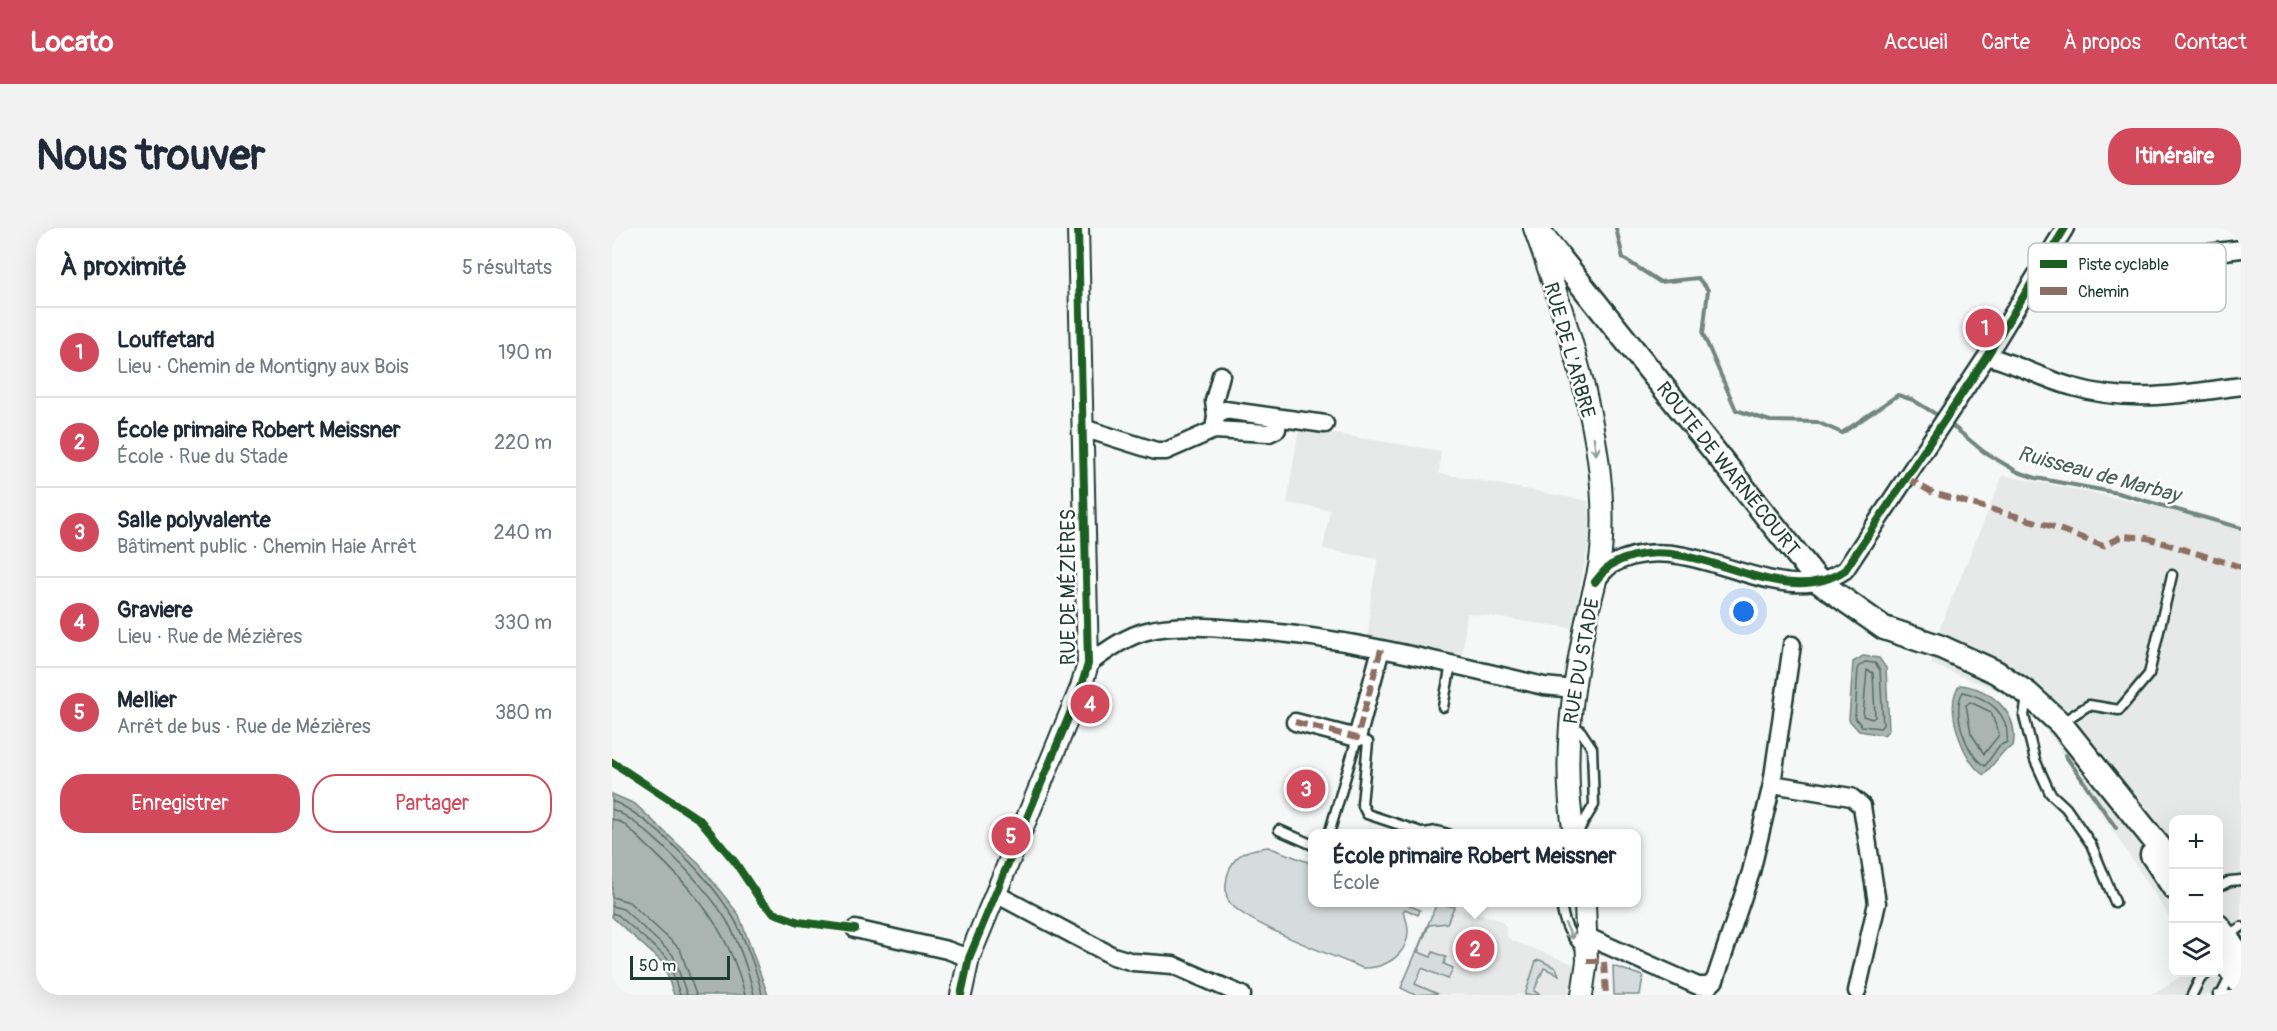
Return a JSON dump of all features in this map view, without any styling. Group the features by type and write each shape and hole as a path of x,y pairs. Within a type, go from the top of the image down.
{"main road":[{"name":"ROUTE DE WARNÉCOURT","path":"1535,228 1819,582 1848,605 1884,628 1941,647 1987,668 2027,693 2061,724 2117,797 2169,859"},
{"name":"ROUTE DE WARNÉCOURT","path":"2117,797 2169,880"}],"street":[{"name":"RUE DE MÉZIÈRES","path":"960,995 969,958 1081,687 1088,664 1078,228"},
{"name":"RUE DE L'ARBRE","path":"1535,228 1584,385 1596,446 1601,513 1600,558 1595,582"},
{"path":"2056,243 2065,228"},
{"path":"2226,251 2241,249"},
{"path":"1819,582 1829,580 1845,570 2028,290"},
{"path":"1987,356 2016,364 2072,387 2140,398 2241,386"},
{"path":"1215,423 1214,401 1221,375"},
{"path":"1083,428 1156,451 1166,451 1215,423 1225,410 1325,424"},
{"name":"RUE DU STADE","path":"1572,829 1568,784 1569,729 1574,690 1595,582 1610,566 1635,558 1668,554 1705,559 1771,581 1819,582"},
{"path":"1088,664 1110,649 1147,631 1196,626 1280,631 1381,649 1544,686 1574,690"},
{"path":"1588,946 1698,986 1709,986 1715,980 1750,872 1772,784 1792,645"},
{"path":"1295,722 1357,738 1381,649"},
{"path":"1772,784 1851,796 1862,806 1877,903 1857,991"},
{"path":"996,894 1113,956 1133,962 1173,965 1242,995"},
{"path":"1582,995 1588,946 1585,907"},
{"path":"855,929 947,950 969,958"}],"lane":[{"path":"2061,724 2089,705 2119,710 2137,692 2149,674 2172,575"},
{"path":"1443,707 1451,664"},
{"path":"2027,693 2024,716 2035,760 2050,793 2066,808 2091,844 2115,902"},
{"path":"1330,829 1357,738 1368,742 1362,804 1366,814 1412,829"},
{"path":"1279,830 1308,843"},
{"path":"2223,884 2241,880"},
{"path":"1561,907 1563,920 1573,940 1588,946"},
{"path":"2229,961 2235,995"},
{"path":"2192,995 2200,977"}],"shaded area":[{"path":"1299,428 1441,451 1439,473 1588,501 1590,536 1572,628 1467,613 1462,657 1368,637 1371,596 1378,559 1323,549 1330,510 1287,503"},
{"path":"2003,475 2241,524 2241,995 2150,995 2180,977 2223,977 2223,815 2169,815 2169,916 2055,742 2036,718 2009,695 1931,664 1939,630"},
{"path":"1268,847 1308,862 1308,907 1413,907 1420,910 1418,915 1405,909 1403,912 1408,934 1401,952 1385,964 1363,968 1290,938 1236,909 1228,900 1226,892 1230,868 1236,858 1256,849"},
{"path":"1435,907 1452,907 1498,919 1505,925 1507,937 1513,941 1575,965 1570,995 1415,995 1401,989"},
{"path":"1435,907 1454,907 1447,923 1429,925 1418,952 1431,957 1433,952 1446,957 1444,964 1453,968 1448,979 1422,968 1415,984 1438,994 1415,995 1401,988"},
{"path":"1540,960 1556,968 1559,975 1544,968 1534,991 1541,995 1525,995 1536,961"},
{"path":"1613,966 1643,976 1640,995 1614,995"}],"water":[{"path":"1863,656 1879,658 1886,668 1889,730 1884,735 1859,731 1849,720 1853,662"},
{"path":"1960,685 1982,691 1991,697 2000,704 2012,723 2013,746 2004,751 1984,775 1969,759 1954,719 1955,694"},
{"path":"612,794 635,804 700,865 739,915 768,995 674,995 663,963 612,917"}],"waterway":[{"name":"Ruisseau de Marbay","path":"1616,228 1623,258 1660,282 1698,278 1708,290 1703,334 1736,410 1770,421 1817,422 1842,433 1898,395 1913,400 1942,418"},
{"name":"Ruisseau de Marbay","path":"1948,422 1984,452 2018,472 2036,478 2118,493 2241,528"},
{"path":"2065,755 2116,828"}],"marked path":[{"path":"1907,478 1933,493 2051,526 2103,546 2122,536 2147,538 2241,567"},
{"path":"1295,722 1357,738 1381,649"},
{"path":"1587,961 1604,961 1606,995"}],"cycle path":[{"path":"961,995 969,958 1081,687 1088,664 1078,228"},
{"path":"2056,243 2065,228"},
{"path":"1595,582 1611,565 1640,555 1670,554 1790,583 1818,581 1845,570 1987,356 2028,289"},
{"path":"612,762 700,820 735,862 761,901 774,913 799,922 855,929"}],"place":[{"name":"Louffetard","path":"1985,328"},
{"name":"Graviere","path":"1090,704"},
{"name":"Salle polyvalente","path":"1306,789"},
{"name":"Mellier","path":"1011,836"},
{"name":"École primaire Robert Meissner","path":"1475,949"}]}
